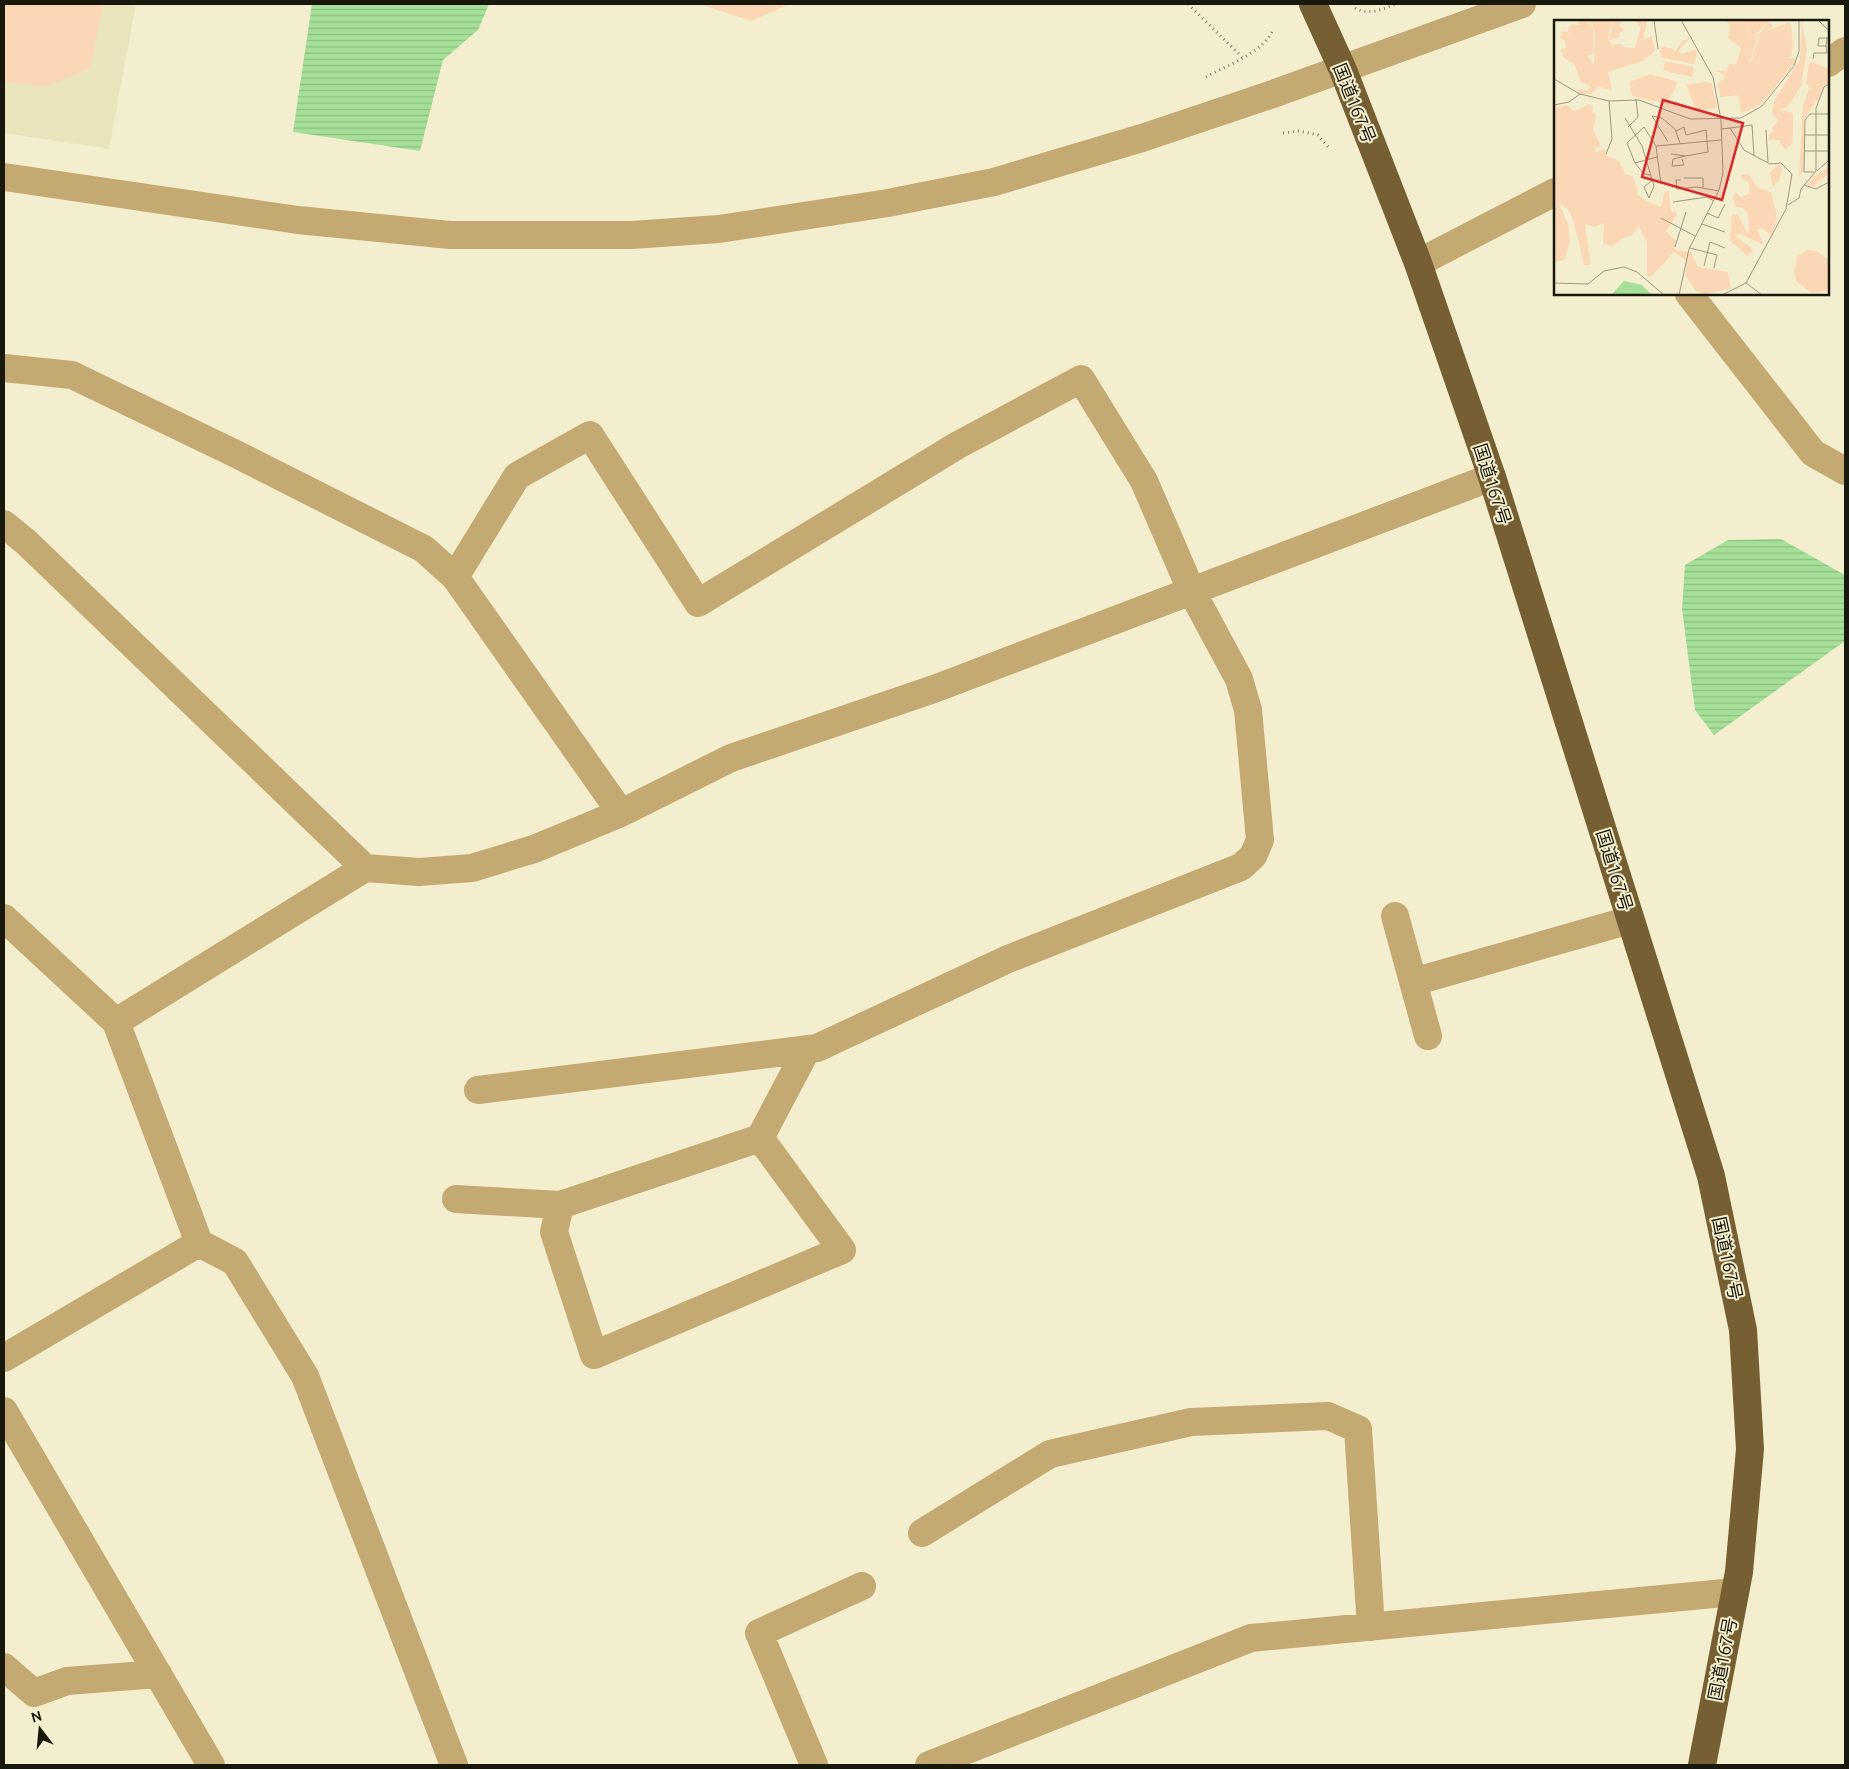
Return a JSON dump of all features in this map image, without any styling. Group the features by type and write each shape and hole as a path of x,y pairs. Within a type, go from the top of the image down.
{"highway":[{"name":"国道167号","path":"1313,4 1343,70 1418,263 1492,478 1711,1176 1743,1330 1750,1449 1739,1572 1702,1765"}],"street":[{"path":"4,176 298,220 450,235 632,235 719,229 888,203 994,182 1142,138 1343,70 1522,4"},
{"path":"1829,62 1845,51"},
{"path":"1418,263 1554,193"},
{"path":"1690,295 1813,453 1845,471"},
{"path":"4,368 72,376 236,454 424,550 455,577 621,812"},
{"path":"455,577 517,476 590,435 698,603 958,445 1082,379 1144,481 1191,590 1239,679 1248,710 1260,840 1253,856 1241,867 1008,959 817,1048 478,1090"},
{"path":"116,1022 365,868 419,872 472,868 534,850 621,812 731,758 934,689 1191,590 1492,478"},
{"path":"4,524 33,549 365,868"},
{"path":"1395,916 1428,1036"},
{"path":"4,918 116,1022 199,1243 235,1262 305,1376 454,1765"},
{"path":"1413,982 1630,920"},
{"path":"456,1199 560,1205 760,1138 807,1049"},
{"path":"560,1205 554,1232 594,1355 842,1250 760,1138"},
{"path":"4,1358 199,1243"},
{"path":"4,1411 212,1765"},
{"path":"922,1533 1050,1454 1191,1422 1328,1416 1358,1429 1371,1627"},
{"path":"814,1765 759,1632 862,1586"},
{"path":"929,1765 1251,1638 1735,1592"},
{"path":"4,1667 34,1693 67,1681 158,1674"}],"path":[{"path":"1188,4 1242,57"},
{"path":"1352,4 1355,8 1362,11 1375,12 1396,4"},
{"path":"1205,78 1255,51 1270,38 1273,29"},
{"path":"1284,133 1299,131 1318,135 1329,148"}],"shaded area":[{"path":"4,4 136,4 109,149 4,133"},
{"path":"4,4 103,4 90,68 47,86 4,82"},
{"path":"312,4 489,4 478,30 443,60 420,151 293,132"},
{"path":"699,4 790,4 751,21"},
{"path":"1781,539 1845,575 1845,641 1714,735 1695,710 1682,609 1685,565 1728,540"}]}
